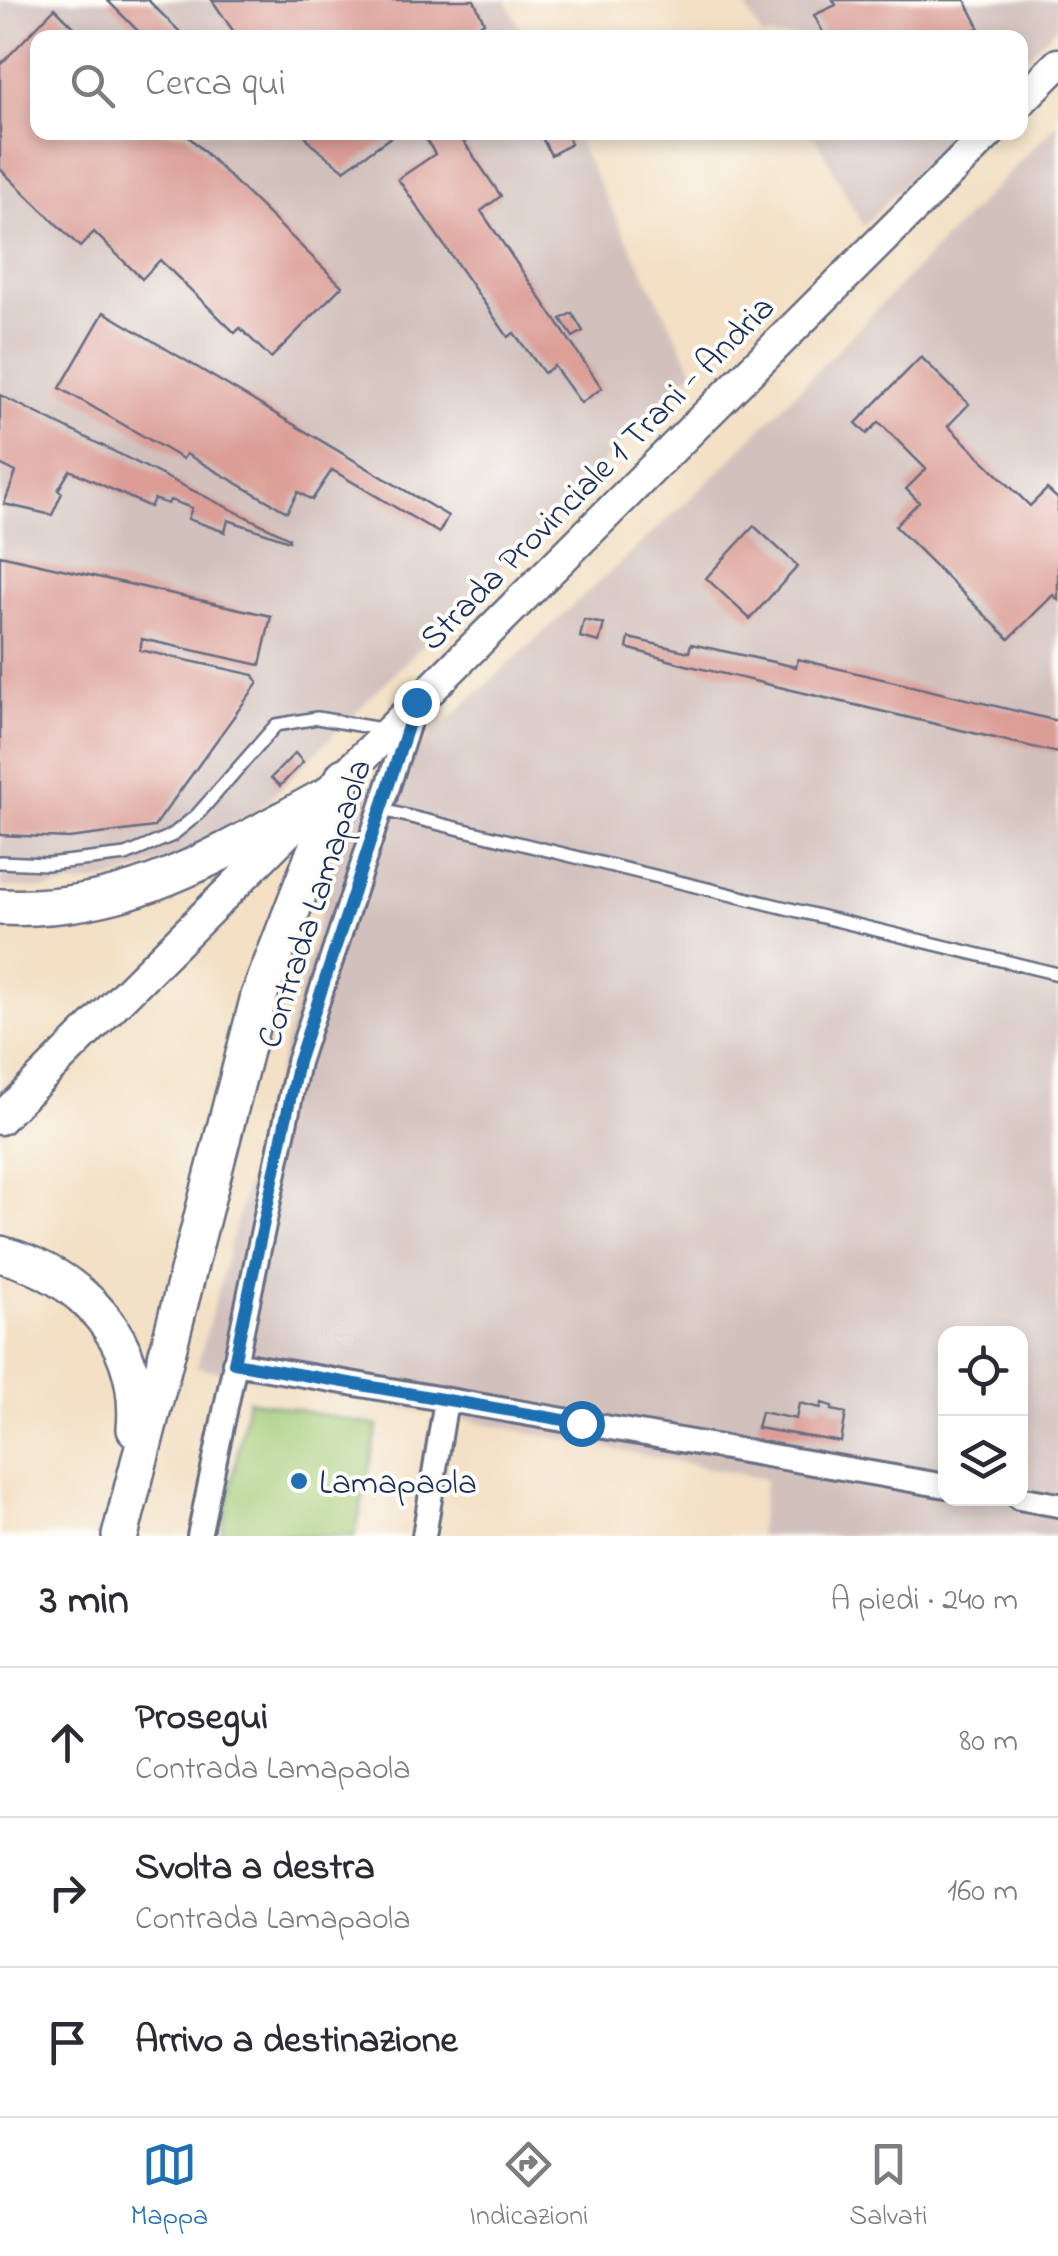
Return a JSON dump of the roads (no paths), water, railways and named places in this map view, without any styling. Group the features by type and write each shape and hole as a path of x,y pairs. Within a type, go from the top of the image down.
{"main road":[{"path":"1028,94 1058,64"},
{"name":"Strada Provinciale 1 Trani - Andria","path":"0,1119 982,140"},
{"path":"0,907 90,902 166,880 333,787"},
{"path":"120,1536 259,996 333,787"},
{"path":"0,1254 35,1263 84,1295 122,1346 138,1400 130,1494"}],"street":[{"name":"Contrada Lamapaola","path":"199,1536 298,1062 416,702"},
{"path":"234,1363 938,1485"},
{"path":"424,1536 446,1400"},
{"path":"1028,1500 1058,1505"}],"lane":[{"path":"0,862 47,864 126,854 171,836 197,815 276,725 316,718 387,730"},
{"path":"378,809 1058,974"}],"place":[{"name":"Lamapaola","path":"299,1481"}]}
